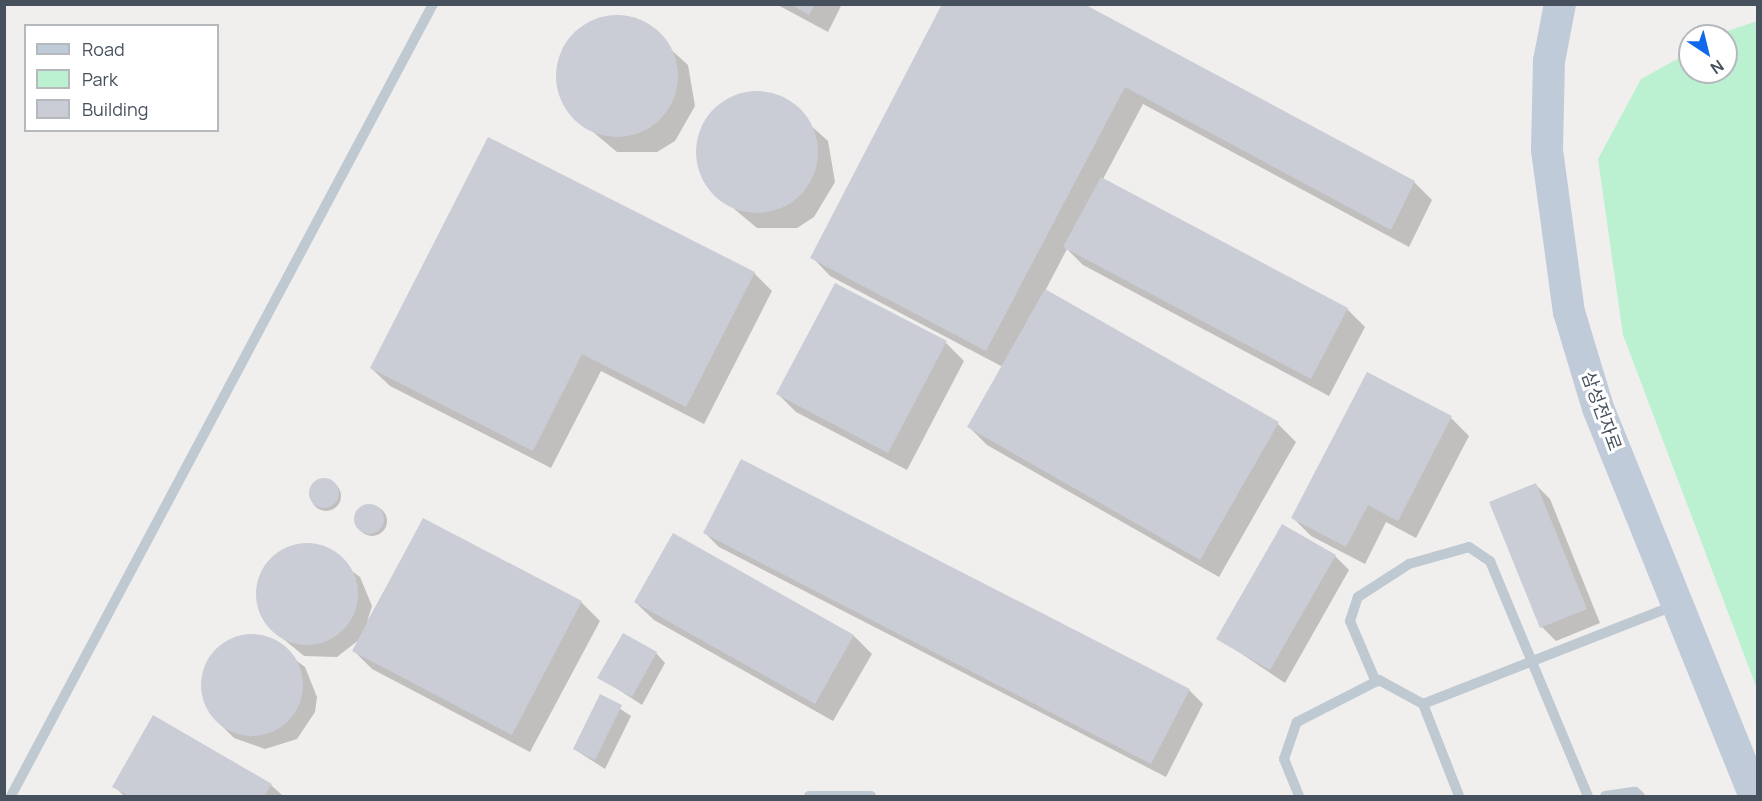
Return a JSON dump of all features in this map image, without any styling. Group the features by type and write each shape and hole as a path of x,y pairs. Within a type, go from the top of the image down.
{"street":[{"name":"삼성전자로","path":"1560,4 1549,61 1547,150 1569,312 1598,408 1755,796"}],"lane":[{"path":"11,796 433,4"},
{"path":"1459,796 1423,704 1376,682 1350,621 1358,597 1409,564 1469,547 1490,561 1531,664 1588,796"},
{"path":"1423,704 1513,665 1531,664 1679,604"},
{"path":"1299,796 1284,759 1297,722 1376,682"},
{"path":"1605,796 1635,792 1640,796"},
{"path":"809,796 871,796"}],"green space":[{"path":"1758,21 1757,689 1623,335 1598,159 1641,79 1678,59 1678,84 1738,84 1738,28"}],"building":[{"path":"790,4 815,4 809,15"},
{"path":"942,4 1084,4 1415,181 1391,230 1125,87 986,351 810,258"},
{"path":"617,15 640,19 660,33 674,53 678,76 674,99 660,119 640,133 617,137 594,133 574,119 560,99 556,76 560,53 574,33 594,19"},
{"path":"757,91 780,95 800,109 814,129 818,152 814,175 800,195 780,209 757,213 734,209 714,195 700,175 696,152 700,129 714,109 734,95"},
{"path":"488,137 755,272 686,407 582,354 533,451 370,368"},
{"path":"1101,177 1348,308 1311,379 1063,247"},
{"path":"835,283 947,341 888,453 776,394"},
{"path":"1045,289 1279,422 1200,560 967,427"},
{"path":"1367,372 1452,416 1398,521 1368,505 1346,547 1291,518"},
{"path":"741,459 1190,689 1151,764 703,533"},
{"path":"324,478 335,482 339,493 335,504 324,508 313,504 309,493 313,482"},
{"path":"1536,483 1587,609 1540,628 1489,502"},
{"path":"369,504 380,508 384,519 380,530 369,534 358,530 354,519 358,508"},
{"path":"423,518 582,601 512,735 352,651"},
{"path":"1282,524 1336,555 1270,670 1216,639"},
{"path":"673,533 854,635 815,704 634,602"},
{"path":"307,543 326,547 343,558 354,575 358,594 354,613 343,630 326,641 307,645 288,641 271,630 260,613 256,594 260,575 271,558 288,547"},
{"path":"623,633 657,652 632,697 597,678"},
{"path":"252,634 271,638 288,649 299,666 303,685 299,704 288,721 271,732 252,736 233,732 216,721 205,704 201,685 205,666 216,649 233,638"},
{"path":"600,694 622,705 595,760 573,749"},
{"path":"153,715 272,784 264,796 129,796 112,787"}]}
